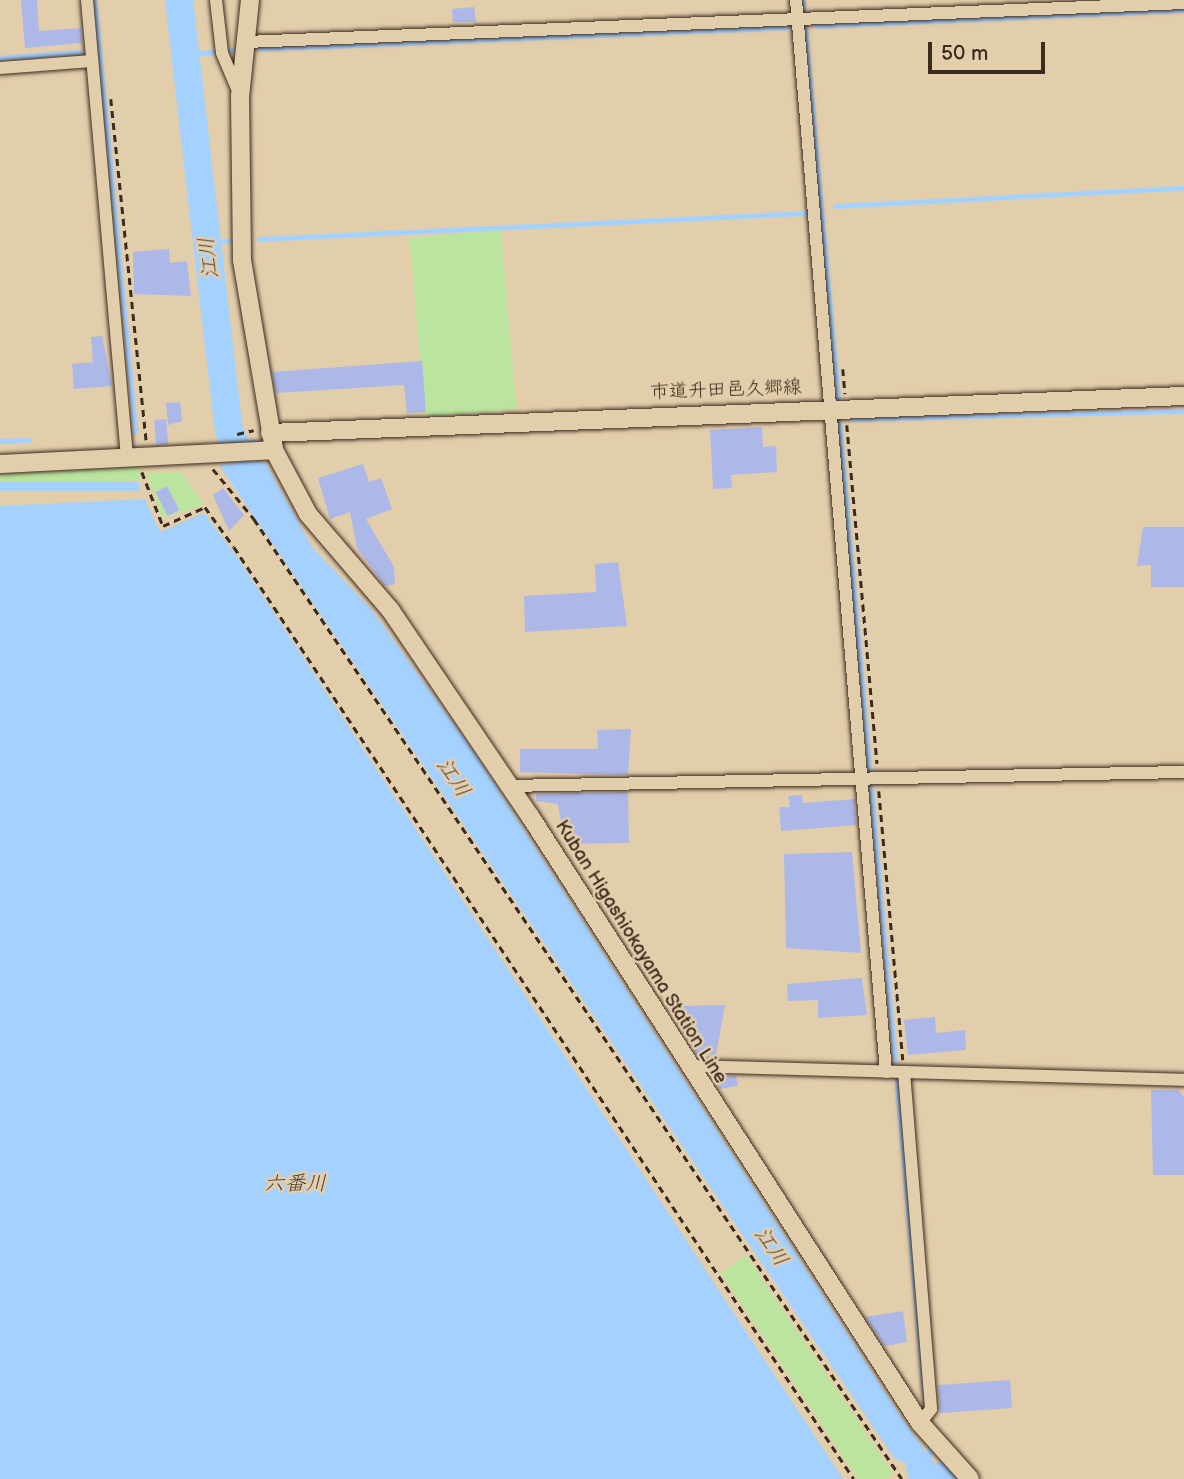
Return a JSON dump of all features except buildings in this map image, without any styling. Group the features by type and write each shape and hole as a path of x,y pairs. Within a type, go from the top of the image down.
{"main road":[{"name":"Kuban Higashiokayama Station Line","path":"250,0 240,96 242,260 268,445 308,514 391,611 509,786 687,1066 920,1423 970,1479"},
{"name":"市道升田邑久郷線","path":"268,445 837,408 1184,396"},
{"path":"0,464 208,456 268,445"}],"street":[{"path":"87,0 138,458"},
{"path":"216,0 222,53 240,96"},
{"path":"796,0 803,20 895,1072 931,1409 920,1423"},
{"path":"246,42 1184,3"},
{"path":"0,68 92,61"},
{"path":"509,786 1184,772"},
{"path":"687,1066 1184,1080"}],"path":[{"path":"108,88 138,458 143,486 163,526 205,507 242,558 854,1479"},
{"path":"208,456 254,519 902,1479"},
{"path":"871,778 895,1072"}],"green space":[{"path":"501,230 517,409 425,417 409,238"},
{"path":"139,465 140,480 1,490 0,475"},
{"path":"181,472 204,505 162,518 146,473"},
{"path":"746,1255 893,1474 886,1479 858,1479 721,1273"}],"water":[{"path":"265,462 312,547 371,609 472,749 899,1414 935,1464 941,1461 959,1479 909,1479 905,1463 895,1459 219,465"},
{"path":"0,482 139,482 139,491 0,491"},
{"name":"六番川","path":"145,499 160,532 204,513 237,557 843,1479 0,1479 0,506"}],"waterway":[{"path":"95,0 136,431 129,432"},
{"name":"江川","path":"179,0 229,431 260,494"},
{"path":"803,0 839,407"},
{"path":"816,26 1184,10"},
{"path":"259,49 794,27"},
{"path":"228,50 234,50"},
{"path":"0,58 80,52"},
{"path":"183,55 214,52"},
{"path":"835,206 1184,188"},
{"path":"259,239 806,213"},
{"path":"207,242 229,241"},
{"path":"852,419 1184,411"},
{"path":"839,416 924,1390"},
{"path":"0,441 29,440"},
{"path":"233,443 255,442"},
{"path":"929,1461 930,1448"}]}
